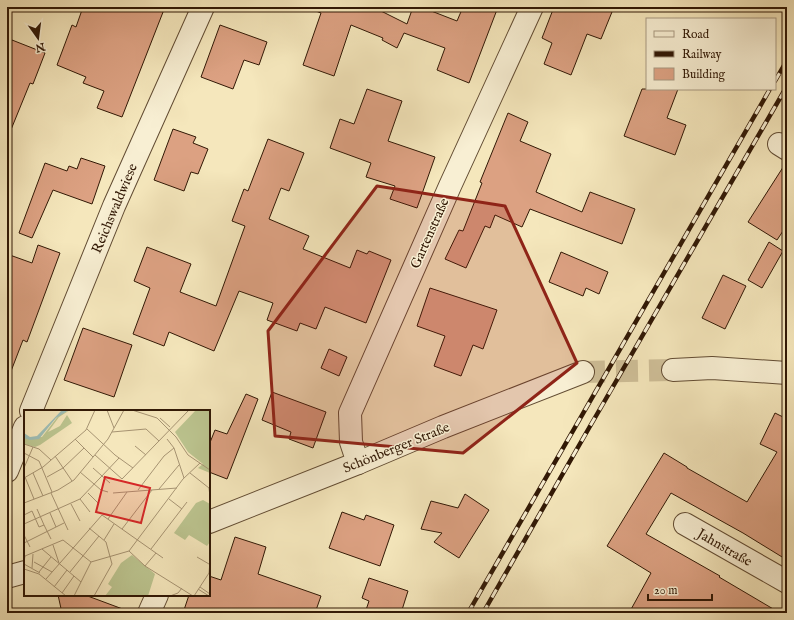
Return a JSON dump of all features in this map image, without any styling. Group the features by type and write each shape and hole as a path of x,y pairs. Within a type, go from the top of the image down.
{"street":[{"name":"Reichswaldwiese","path":"31,410 114,206 203,7"},
{"name":"Gartenstraße","path":"358,463 351,442 350,413 450,186 532,7"},
{"path":"673,370 712,368 787,373"},
{"name":"Schönberger Straße","path":"210,522 583,372"},
{"path":"7,471 24,429"},
{"name":"Jahnstraße","path":"684,524 787,582"},
{"path":"7,577 24,572"},
{"path":"149,613 157,596"}],"highlighted area":[{"path":"377,186 505,206 577,363 463,453 275,436 268,331"}],"building":[{"path":"83,7 165,7 122,117 97,108 104,91 83,83 86,77 57,65 72,25 76,27"},
{"path":"308,7 373,7 407,24 413,7 421,7 457,21 463,7 498,7 469,83 437,70 445,48 404,33 397,48 382,40 383,38 351,25 334,76 303,65 321,13"},
{"path":"554,7 614,7 601,39 587,34 571,75 544,64 552,43 542,38"},
{"path":"220,25 267,42 259,65 244,60 233,89 201,77"},
{"path":"12,40 45,53 33,84 30,83 8,137 7,54"},
{"path":"367,89 402,101 388,141 435,157 417,208 390,199 395,186 366,177 371,163 330,148 340,119 354,124"},
{"path":"642,89 678,90 667,118 686,125 675,155 624,136"},
{"path":"508,113 528,122 520,141 551,154 536,192 582,212 590,192 635,209 622,244 530,209 522,227 495,215 490,228 485,226 466,268 445,259 459,230 463,231 482,183 480,182"},
{"path":"173,129 196,137 193,143 208,149 198,174 191,172 184,191 154,180"},
{"path":"268,139 304,153 289,191 281,188 269,219 309,236 303,249 350,268 357,250 367,254 369,251 391,260 366,323 325,307 316,329 300,323 297,331 267,320 273,303 239,291 214,351 169,332 164,346 133,334 150,288 134,281 147,247 191,264 180,292 216,306 245,226 232,221 244,189 248,191"},
{"path":"81,158 105,166 92,204 53,190 32,238 19,233 45,163 67,171 69,166 77,169"},
{"path":"787,161 787,225 777,240 748,222"},
{"path":"769,242 783,251 762,288 748,280"},
{"path":"38,245 60,253 27,342 23,340 7,379 7,254 32,263"},
{"path":"561,252 608,272 599,294 586,288 583,296 549,282"},
{"path":"723,275 746,286 725,329 702,318"},
{"path":"430,288 497,310 483,349 473,345 461,376 434,366 445,336 417,326"},
{"path":"83,328 132,345 114,397 64,380"},
{"path":"329,349 347,357 339,376 321,368"},
{"path":"272,392 326,412 313,448 289,439 291,432 262,420"},
{"path":"246,394 258,399 227,479 210,472 210,442 215,430 227,434"},
{"path":"775,413 787,419 787,560 743,533 671,493 646,534 720,576 719,577 780,613 629,613 651,573 607,546 664,453 687,468 747,502 777,452 760,444"},
{"path":"465,494 489,510 459,558 434,542 442,533 421,529 431,501 458,508"},
{"path":"342,512 364,520 366,515 394,525 380,566 329,548"},
{"path":"235,537 266,547 258,574 321,596 315,613 183,613 189,596 210,596 210,576 221,580"},
{"path":"369,578 408,591 401,613 365,613 369,601 362,598"},
{"path":"58,596 88,596 128,611 128,613 62,613"}],"tunnel":[{"path":"583,372 673,370"}],"railway":[{"path":"776,79 787,60"},
{"path":"483,613 787,86"},
{"path":"468,613 769,90"}]}
